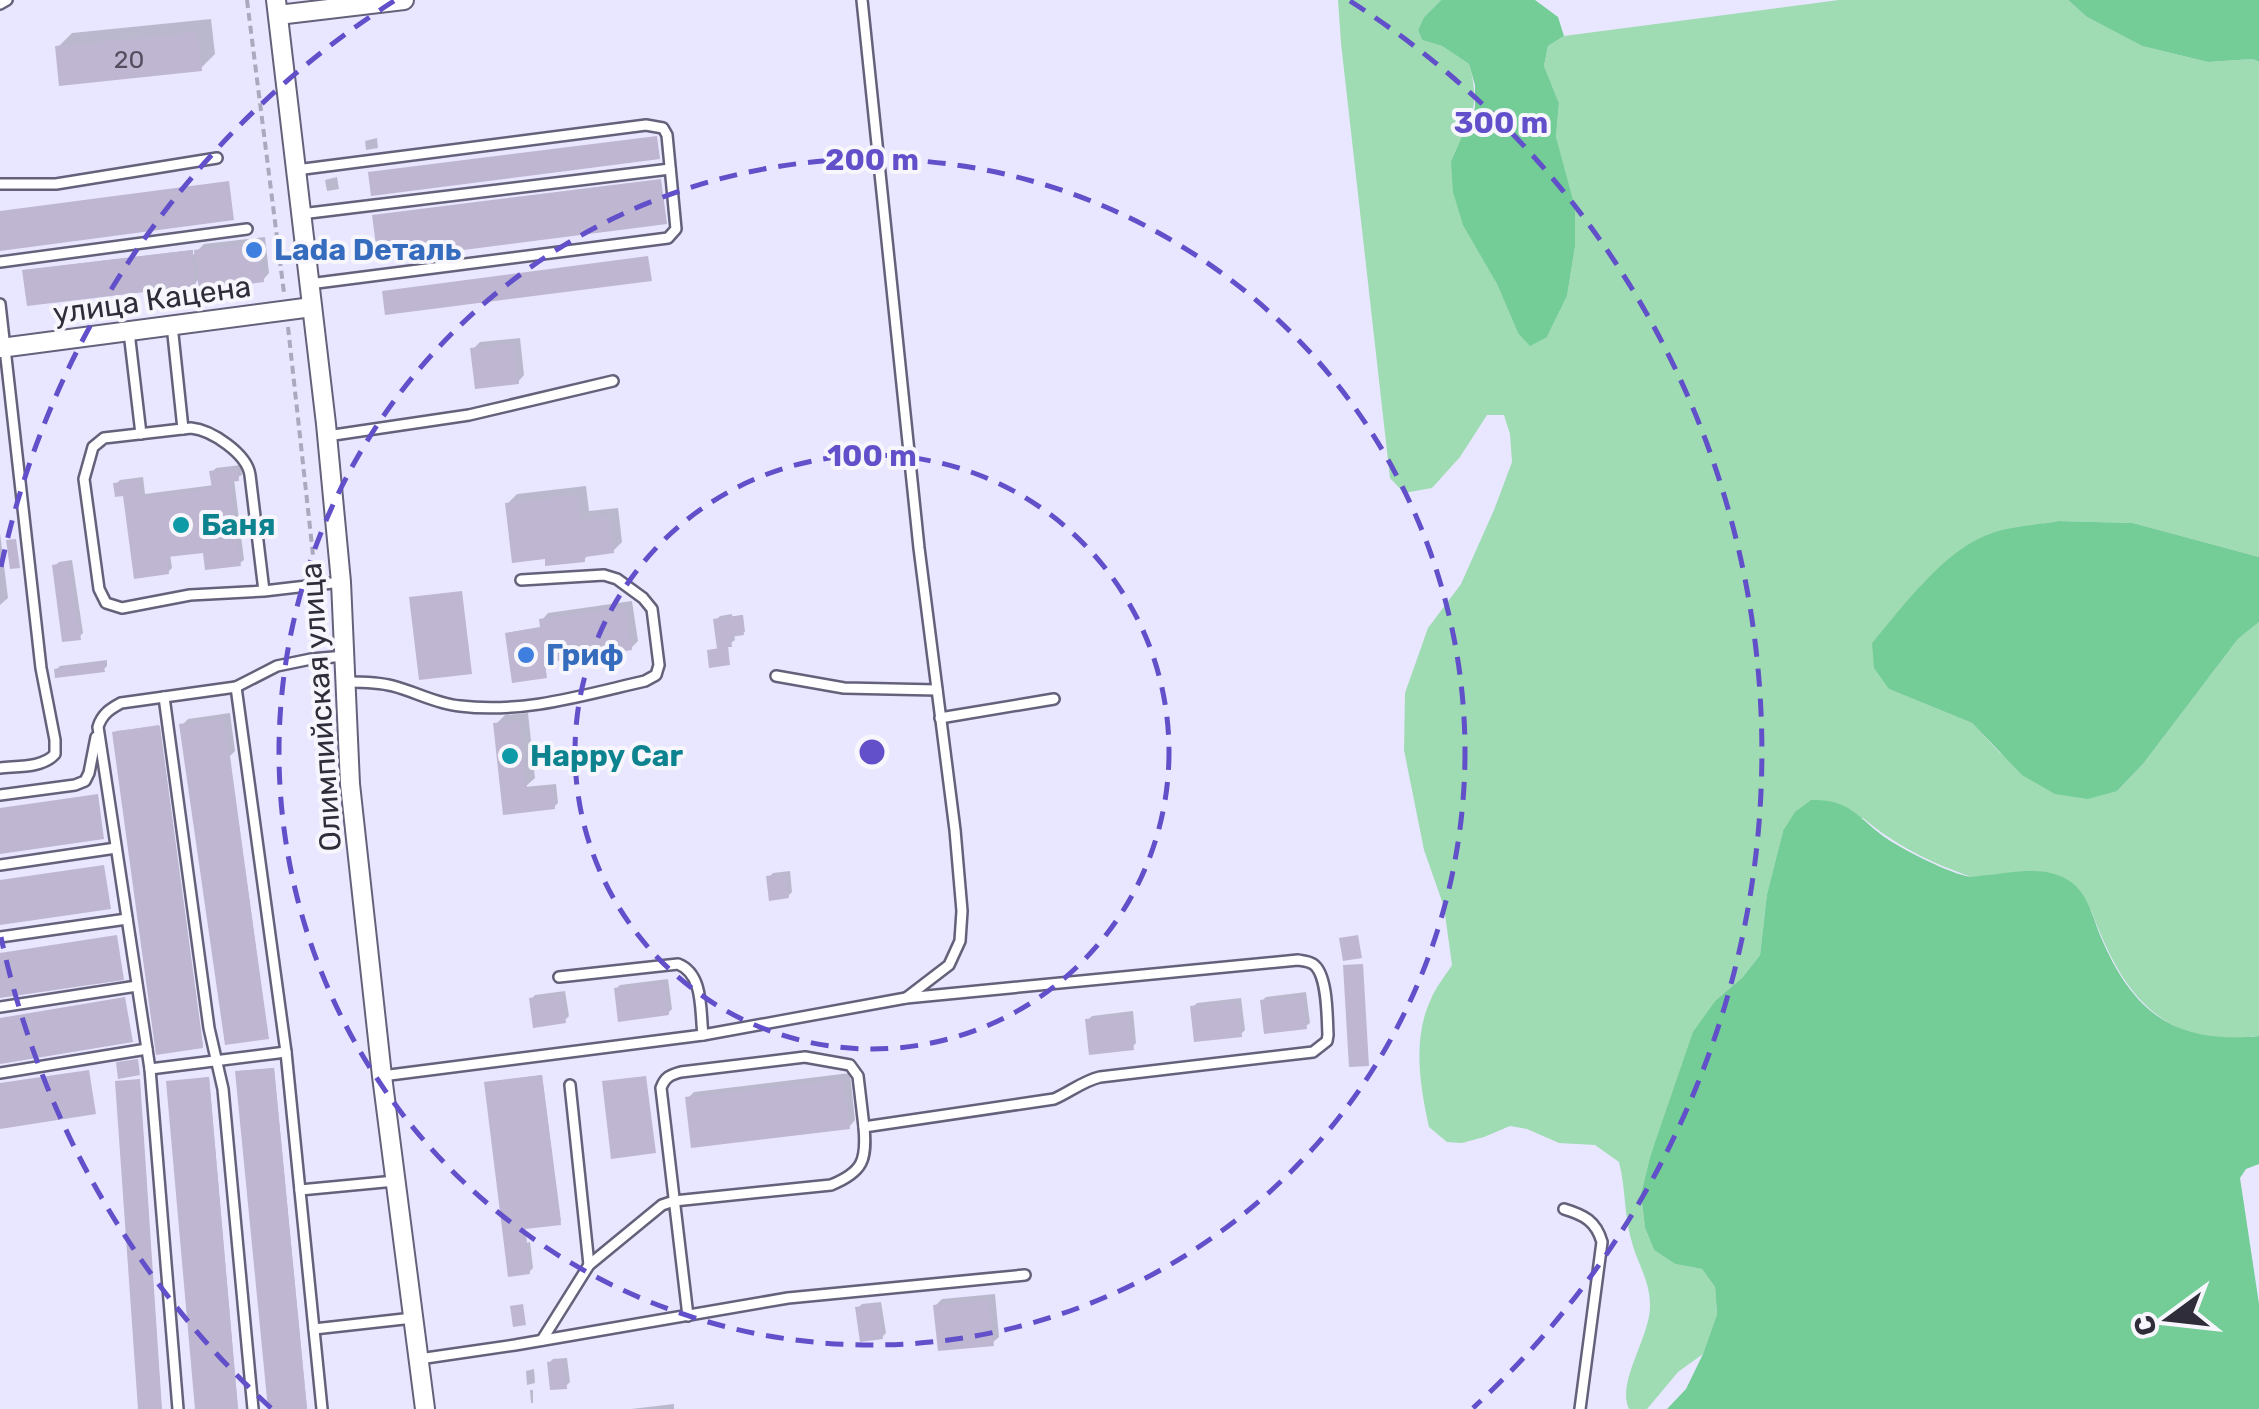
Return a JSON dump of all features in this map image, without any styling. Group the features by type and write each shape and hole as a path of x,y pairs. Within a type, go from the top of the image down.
{"street":[{"path":"277,7 404,0"},
{"name":"Олимпийская улица","path":"277,7 341,582 350,784 382,1076 425,1409"},
{"name":"улица Кацена","path":"3,347 312,306"}],"lane":[{"path":"0,4 6,0"},
{"path":"862,0 919,548 955,830 962,929 949,965 906,998"},
{"path":"296,170 646,125 663,128 667,135 676,229 668,238 309,284"},
{"path":"0,184 56,184 216,158"},
{"path":"301,214 670,170"},
{"path":"0,262 246,229"},
{"path":"0,304 42,668 55,740 55,754 50,761 0,768"},
{"path":"172,325 182,429"},
{"path":"129,331 141,434"},
{"path":"327,436 469,414 613,380"},
{"path":"264,591 248,466 211,433 201,429 104,438 97,442 84,478 99,590 106,604 122,608 190,595 264,591 341,582"},
{"path":"346,682 393,686 453,706 486,710 550,704 645,682 656,675 659,665 652,610 617,578 604,575 522,580"},
{"path":"0,795 85,781 101,718 121,703 236,687 277,666 345,656"},
{"path":"776,676 844,688 937,690"},
{"path":"236,687 286,1052 322,1409"},
{"path":"164,696 208,1028 223,1090 253,1409"},
{"path":"940,718 1054,699"},
{"path":"98,727 150,1068 178,1409"},
{"path":"0,865 116,848"},
{"path":"0,937 127,919"},
{"path":"382,1076 703,1035 906,998 1298,960 1320,970 1327,1041 1304,1054 1100,1077 1054,1099 864,1127"},
{"path":"558,977 678,964 690,968 696,978 703,1035"},
{"path":"0,1007 137,986"},
{"path":"0,1073 147,1049"},
{"path":"150,1068 286,1052"},
{"path":"542,1340 590,1265 662,1204 674,1201 831,1185 856,1172 866,1149 858,1076 850,1065 806,1057 672,1074 664,1080 662,1088 674,1201 688,1316"},
{"path":"570,1085 590,1265"},
{"path":"300,1190 395,1181"},
{"path":"1564,1209 1583,1214 1593,1222 1602,1242 1580,1409"},
{"path":"418,1359 788,1298 1025,1275"},
{"path":"314,1329 413,1318"}],"path":[{"path":"247,0 313,554"}],"green space":[{"path":"1338,0 1441,0 1424,17 1418,30 1422,40 1442,46 1469,64 1474,93 1472,114 1451,161 1518,333 1547,337 1567,296 1575,247 1556,137 1559,103 1544,66 1548,46 1564,36 1839,0 2068,0 2087,17 2142,46 2208,62 2259,62 2259,557 2133,523 2058,521 1994,533 1962,549 1922,584 1872,643 1889,689 1972,723 2000,753 2117,791 2143,764 2238,639 2259,622 2259,1036 2212,1038 2167,1022 2149,1008 2121,974 2091,910 1942,866 1914,853 1863,818 1783,831 1767,894 1760,955 1742,978 1716,1000 1669,1106 1641,1194 1645,1228 1654,1250 1675,1264 1702,1269 1715,1287 1717,1314 1703,1354 1678,1372 1647,1409 1629,1409 1626,1398 1630,1372 1649,1317 1650,1297 1630,1236 1619,1162 1595,1145 1559,1143 1527,1129 1510,1126 1462,1143 1447,1142 1429,1127 1421,1079 1421,1030 1433,995 1452,965 1444,907 1424,850 1404,750 1405,693 1428,628 1461,584 1494,510 1512,462 1510,434 1504,415 1487,415 1460,457 1432,488 1404,493 1390,478"},
{"path":"1441,0 1535,0 1558,17 1564,36 1548,46 1544,66 1559,103 1556,137 1575,208 1575,247 1567,296 1547,337 1530,346 1518,333 1496,282 1463,225 1453,192 1451,161 1475,108 1475,85 1469,64 1442,46 1422,40 1418,30 1424,17"},
{"path":"2068,0 2259,0 2259,62 2208,62 2142,46 2087,17"},
{"path":"2058,521 2133,523 2259,557 2259,622 2238,639 2143,764 2117,791 2088,799 2055,794 2022,775 1972,723 1889,689 1874,668 1872,643 1927,579 1959,551 1995,532"},
{"path":"1811,800 1843,805 1891,841 1957,873 1972,877 2031,871 2062,877 2077,887 2085,899 2127,985 2160,1018 2203,1035 2259,1036 2259,1164 2246,1169 2240,1178 2259,1304 2259,1409 1667,1409 1686,1389 1703,1354 1717,1314 1715,1287 1702,1269 1675,1264 1654,1250 1645,1228 1641,1194 1693,1032 1716,1000 1742,978 1760,955 1767,894 1783,831 1795,812"}],"building":[{"path":"197,32 202,71 59,86 55,46"},
{"path":"657,136 660,159 371,196 368,172"},
{"path":"661,179 667,224 378,261 372,215"},
{"path":"229,181 234,220 0,251 0,211"},
{"path":"259,242 264,282 199,290 194,250"},
{"path":"192,250 196,286 27,306 22,270"},
{"path":"648,256 652,281 385,315 382,291"},
{"path":"514,343 519,384 475,389 470,348"},
{"name":"Баня","path":"238,467 239,481 230,482 241,566 205,570 203,553 167,557 169,574 134,579 123,496 115,497 113,483 140,480 142,496 212,488 209,471"},
{"path":"578,494 581,519 610,516 614,553 585,557 585,562 545,566 545,559 512,563 505,503"},
{"path":"16,539 20,568 10,569 6,540"},
{"path":"69,562 81,640 62,642 52,565"},
{"path":"462,591 472,674 419,680 409,597"},
{"path":"626,606 632,650 545,663 547,678 512,683 505,633 540,627 539,619"},
{"path":"742,615 744,635 731,637 730,665 709,668 707,650 717,649 713,619"},
{"path":"103,662 105,672 55,678 54,669"},
{"path":"224,718 269,1039 225,1045 179,724"},
{"name":"Happy Car","path":"520,721 527,789 553,787 555,809 503,815 493,723"},
{"path":"159,725 203,1048 156,1055 112,732"},
{"path":"98,794 104,839 0,854 0,808"},
{"path":"104,865 111,909 0,925 0,880"},
{"path":"786,874 789,898 769,901 766,876"},
{"path":"117,935 124,980 0,998 0,953"},
{"path":"1358,935 1362,958 1343,961 1339,938"},
{"path":"1363,964 1369,1066 1349,1067 1343,965"},
{"path":"665,982 669,1015 618,1022 614,988"},
{"path":"562,994 566,1023 533,1028 529,998"},
{"path":"1303,995 1307,1029 1264,1034 1260,1000"},
{"path":"125,997 133,1042 0,1064 0,1018"},
{"path":"1238,1001 1242,1037 1194,1042 1190,1006"},
{"path":"1130,1014 1134,1050 1089,1055 1085,1019"},
{"path":"138,1059 140,1075 118,1079 116,1062"},
{"path":"274,1068 307,1409 268,1409 235,1071"},
{"path":"89,1070 96,1114 0,1129 0,1083"},
{"path":"542,1075 561,1225 525,1229 530,1274 508,1277 484,1082"},
{"path":"646,1076 656,1153 611,1159 602,1081"},
{"path":"209,1077 238,1409 195,1409 166,1081"},
{"path":"140,1079 162,1409 138,1409 115,1081"},
{"path":"844,1079 850,1129 691,1148 685,1097"},
{"path":"989,1299 994,1346 938,1351 933,1305"},
{"path":"523,1304 526,1325 513,1327 510,1306"},
{"path":"878,1304 883,1339 860,1342 855,1307"},
{"path":"564,1360 567,1389 550,1390 547,1362"}],"place":[{"name":"Lada Dеталь","path":"254,250"},
{"name":"Баня","path":"181,525"},
{"name":"Гриф","path":"526,655"},
{"name":"Happy Car","path":"510,756"}]}
